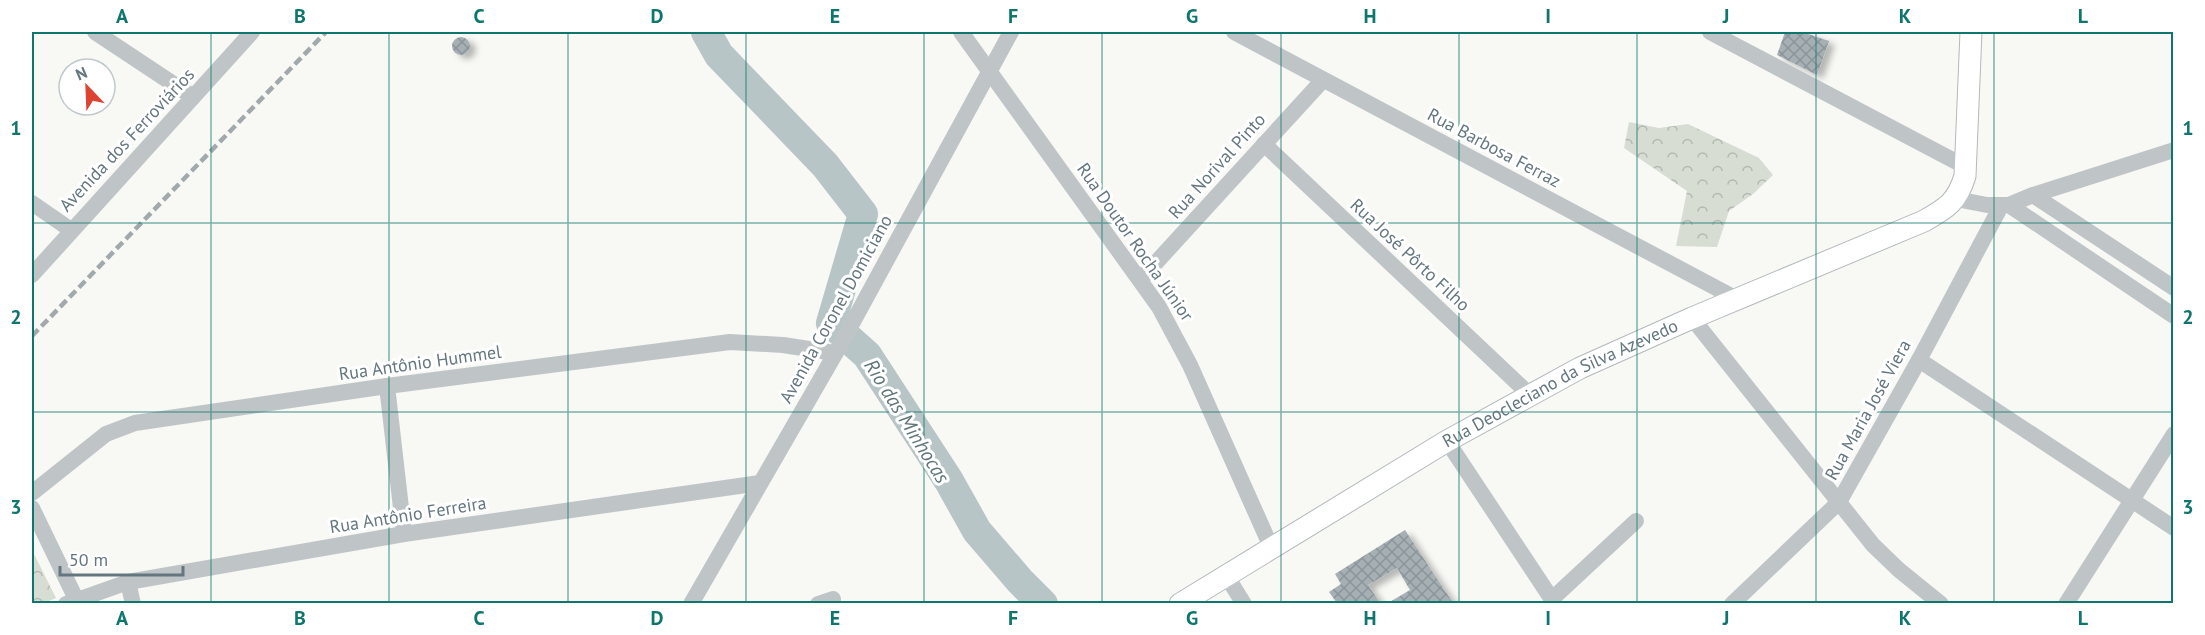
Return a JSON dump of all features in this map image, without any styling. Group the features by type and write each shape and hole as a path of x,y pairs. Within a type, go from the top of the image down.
{"main road":[{"path":"1956,199 1966,167 1971,32"},
{"name":"Rua Deocleciano da Silva Azevedo","path":"1180,603 1447,441 1529,394 1580,368 1692,318 1924,220 1940,212 1956,199"}],"street":[{"path":"95,32 193,97"},
{"name":"Avenida dos Ferroviários","path":"32,275 252,32"},
{"name":"Rua Doutor Rocha Júnior","path":"961,32 1141,279 1177,336 1271,547"},
{"name":"Avenida Coronel Domiciano","path":"691,603 838,348 1011,32"},
{"name":"Rua Barbosa Ferraz","path":"1234,32 1737,299"},
{"path":"1710,32 1966,167"},
{"name":"Rua Norival Pinto","path":"1141,279 1323,80"},
{"name":"Rua José Pôrto Filho","path":"1264,144 1529,394"},
{"path":"1956,199 1977,204 2005,205 2174,150"},
{"path":"2033,195 2174,288"},
{"path":"32,203 71,230"},
{"path":"2005,205 2174,316"},
{"name":"Rua Maria José Viera","path":"1732,603 1839,502 2005,205"},
{"path":"1692,318 1873,545 1941,603"},
{"name":"Rua Antônio Hummel","path":"32,493 106,434 135,423 387,386 730,342 838,348"},
{"path":"1919,360 2174,528"},
{"path":"387,386 404,534"},
{"path":"2066,603 2174,434"},
{"path":"1447,441 1554,602 1636,521"},
{"name":"Rua Antônio Ferreira","path":"71,601 128,582 404,534 760,483"},
{"path":"32,508 71,601"},
{"path":"1226,575 1244,603"},
{"path":"128,582 133,603"}],"green space":[{"path":"1629,122 1659,128 1688,124 1759,158 1773,175 1753,194 1729,211 1717,247 1676,246 1687,191 1624,148"},
{"path":"32,550 56,598 44,603 32,603"}],"building":[{"path":"1785,32 1802,32 1829,41 1817,75 1777,55"},
{"path":"461,37 467,40 470,46 467,52 461,55 455,52 452,46 455,40"},
{"path":"1405,530 1453,603 1388,603 1410,590 1397,568 1368,585 1380,603 1337,603 1329,592 1341,584 1335,574"}],"waterway":[{"name":"Rio das Minhocas","path":"706,32 719,55 825,165 863,214 831,323 867,355 949,481 977,531 1043,604"}],"railway":[{"path":"32,336 326,32"}]}
